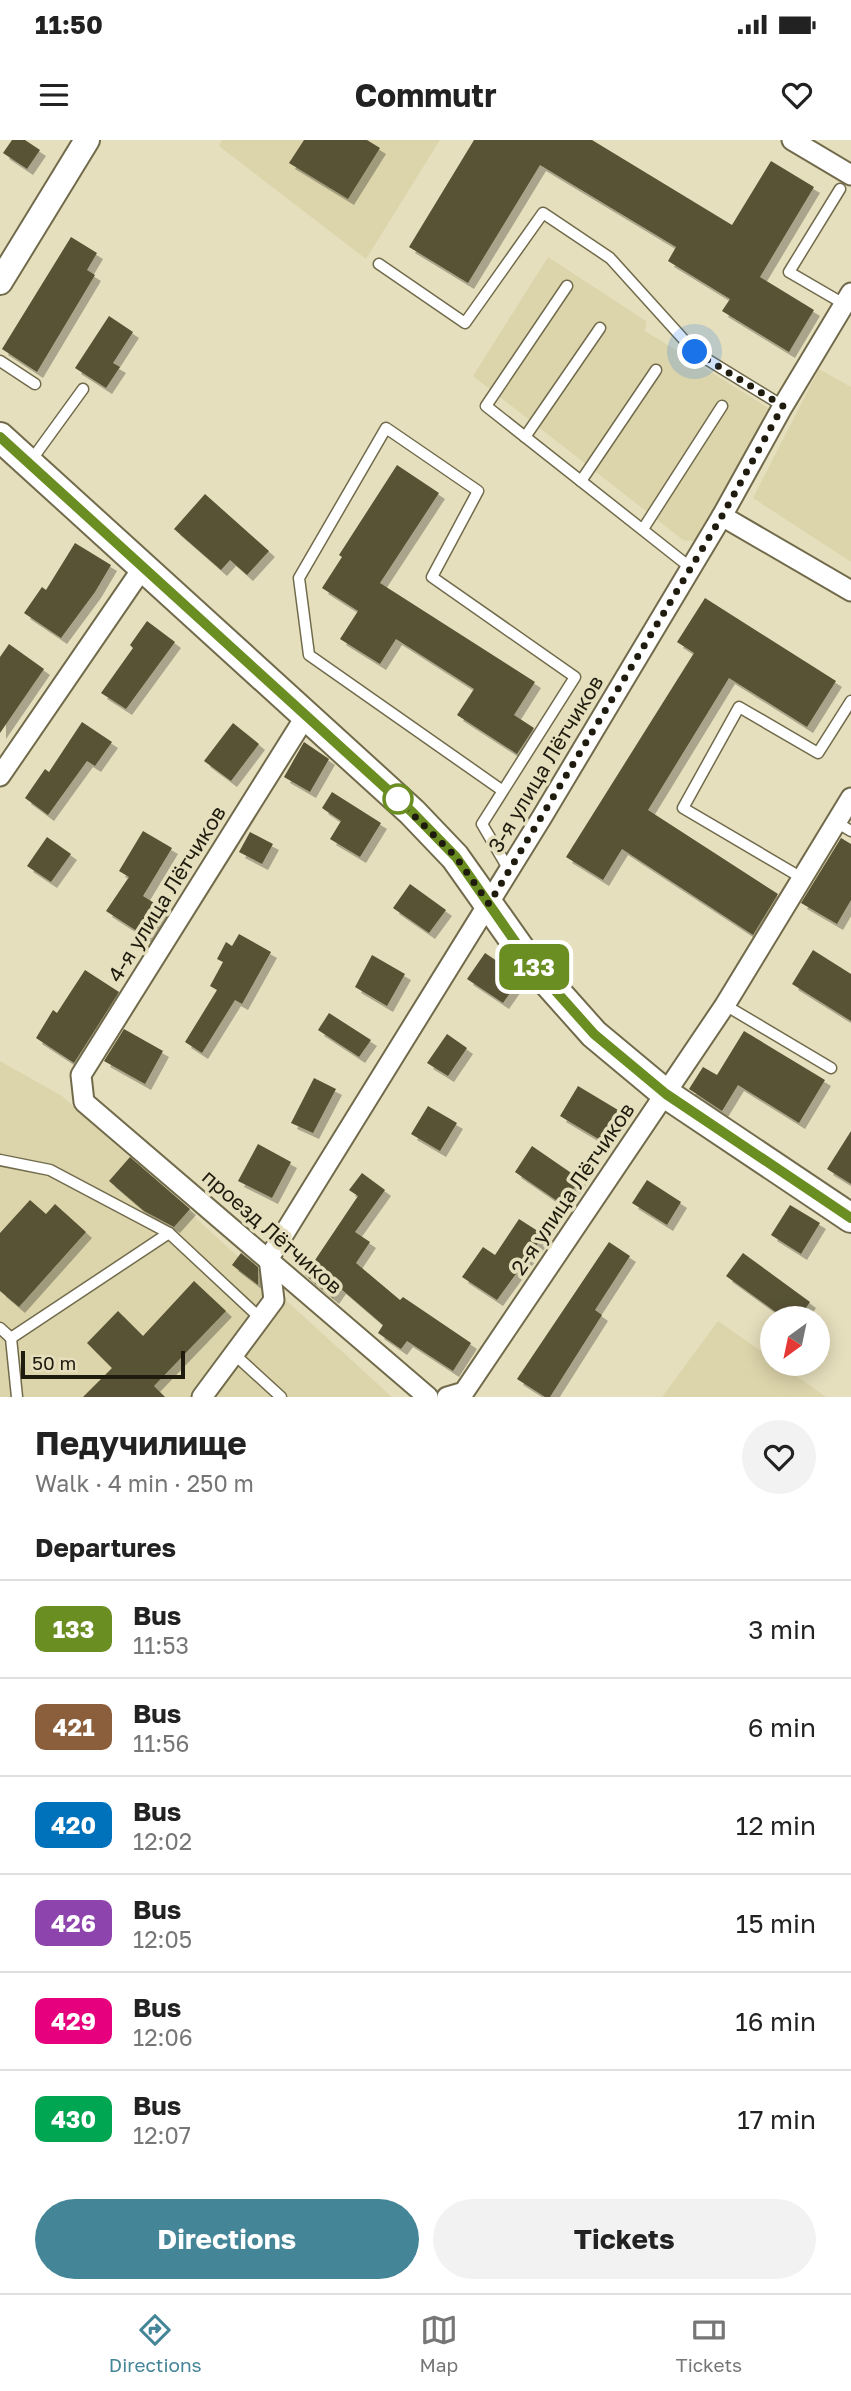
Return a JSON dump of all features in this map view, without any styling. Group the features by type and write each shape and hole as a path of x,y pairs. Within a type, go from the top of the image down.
{"main road":[{"path":"0,437 412,812 456,857 528,960 572,1012 617,1055 666,1094 851,1218"}],"street":[{"path":"0,282 87,140"},
{"path":"792,140 845,182"},
{"name":"3-я улица Лётчиков","path":"269,1258 509,871 722,516 783,406 848,298"},
{"path":"722,516 851,591"},
{"path":"0,776 144,566"},
{"name":"4-я улица Лётчиков","path":"84,1102 81,1075 306,714"},
{"name":"2-я улица Лётчиков","path":"456,1394 666,1094 802,878 844,827 851,798"},
{"name":"проезд Лётчиков","path":"84,1102 428,1397"},
{"path":"202,1397 274,1300 269,1258"}],"lane":[{"path":"845,182 789,272 848,298"},
{"path":"379,264 465,323 542,213 610,258 695,352 783,406"},
{"path":"567,286 486,406 691,568"},
{"path":"525,437 600,328"},
{"path":"0,361 35,384"},
{"path":"581,481 656,370"},
{"path":"29,464 83,389"},
{"path":"643,529 722,405"},
{"path":"503,791 309,654 299,578 386,428 478,491 432,577 575,677 503,791 482,824 509,871"},
{"path":"802,878 683,808 739,707 818,753 851,701"},
{"path":"725,1004 831,1068"},
{"path":"1,1161 50,1170 169,1233 260,1318"},
{"path":"11,1338 169,1233"},
{"path":"0,1328 11,1338 17,1397"},
{"path":"234,1354 281,1397"}],"shaded area":[{"path":"222,140 440,140 366,259 219,146"},
{"path":"548,257 646,321 645,331 770,409 752,448 694,541 683,540 473,376"},
{"path":"819,369 851,387 851,562 753,498"},
{"path":"0,1061 62,1096 392,1397 0,1397"},
{"path":"718,1321 760,1351 760,1376 796,1376 826,1397 662,1397"}],"building":[{"path":"12,140 25,140 40,150 27,169 3,153"},
{"path":"304,140 367,140 380,148 348,199 289,163"},
{"path":"474,140 592,140 732,225 771,161 814,187 760,277 814,310 789,352 722,311 730,299 668,261 676,247 540,165 468,283 409,247"},
{"path":"71,237 97,253 87,270 95,275 37,372 2,349"},
{"path":"109,316 133,332 113,363 120,367 106,388 75,368"},
{"path":"397,465 439,493 380,583 535,682 514,715 534,728 517,754 457,715 474,689 396,639 380,664 340,639 358,611 322,588 342,557 339,555"},
{"path":"205,494 269,551 247,575 230,560 221,570 174,529"},
{"path":"75,543 111,565 61,638 24,613 42,587 46,590"},
{"path":"705,598 836,681 807,727 729,678 648,810 778,894 753,935 622,849 603,880 566,857 694,653 677,642"},
{"path":"147,621 175,642 126,709 101,693 133,648 130,645"},
{"path":"9,644 44,669 0,733 0,657"},
{"path":"82,722 112,742 95,766 87,761 48,815 25,798 45,769 49,772"},
{"path":"233,723 259,744 231,781 204,761"},
{"path":"304,742 329,759 310,792 284,777"},
{"path":"332,792 381,823 360,857 330,839 341,821 322,808"},
{"path":"143,831 172,848 143,896 164,909 146,937 106,911 129,877 119,871"},
{"path":"250,832 273,844 262,864 239,852"},
{"path":"47,837 71,854 51,882 27,866"},
{"path":"841,838 851,844 851,900 837,924 801,903"},
{"path":"410,884 446,910 429,933 393,908"},
{"path":"239,934 271,952 242,1004 235,1000 202,1053 185,1042 217,990 210,986 223,962 217,959 226,942 232,946"},
{"path":"813,950 851,974 851,1021 792,984"},
{"path":"485,953 521,977 503,1003 467,979"},
{"path":"372,955 405,974 387,1006 355,987"},
{"path":"85,970 119,992 74,1063 36,1038 53,1010 57,1013"},
{"path":"329,1013 371,1040 359,1057 318,1030"},
{"path":"124,1029 163,1051 145,1084 104,1061"},
{"path":"744,1031 825,1080 799,1123 738,1085 722,1111 689,1089 703,1067 717,1075"},
{"path":"447,1034 467,1048 448,1076 427,1063"},
{"path":"314,1078 336,1089 313,1133 291,1123"},
{"path":"578,1086 618,1110 600,1140 560,1116"},
{"path":"428,1106 457,1123 440,1151 411,1134"},
{"path":"851,1131 851,1184 827,1169"},
{"path":"258,1144 291,1162 272,1198 238,1181"},
{"path":"532,1146 580,1179 563,1205 515,1172"},
{"path":"130,1157 190,1209 174,1227 144,1211 109,1181"},
{"path":"362,1173 385,1190 355,1232 370,1242 356,1263 400,1300 403,1297 471,1343 453,1371 407,1341 401,1349 378,1333 383,1325 340,1288 333,1298 305,1275 358,1196 349,1190"},
{"path":"647,1180 681,1202 667,1225 632,1203"},
{"path":"30,1200 46,1214 55,1204 86,1232 19,1307 0,1291 0,1233"},
{"path":"790,1205 820,1223 801,1254 771,1235"},
{"path":"519,1219 544,1235 497,1300 462,1277 483,1247 495,1255"},
{"path":"609,1242 630,1256 595,1310 602,1315 550,1397 545,1397 517,1379"},
{"path":"241,1253 258,1267 258,1285 232,1265"},
{"path":"743,1253 810,1302 807,1306 767,1306 726,1276"},
{"path":"194,1281 226,1311 154,1386 165,1397 83,1397 112,1368 87,1343 118,1311 143,1336"}],"bus line":[{"name":"133","path":"0,437 412,812 456,857 528,960 594,1034 666,1094 851,1218"}],"route":[{"path":"398,799 393,795 456,857 489,904 722,516 783,406 695,352"}]}
